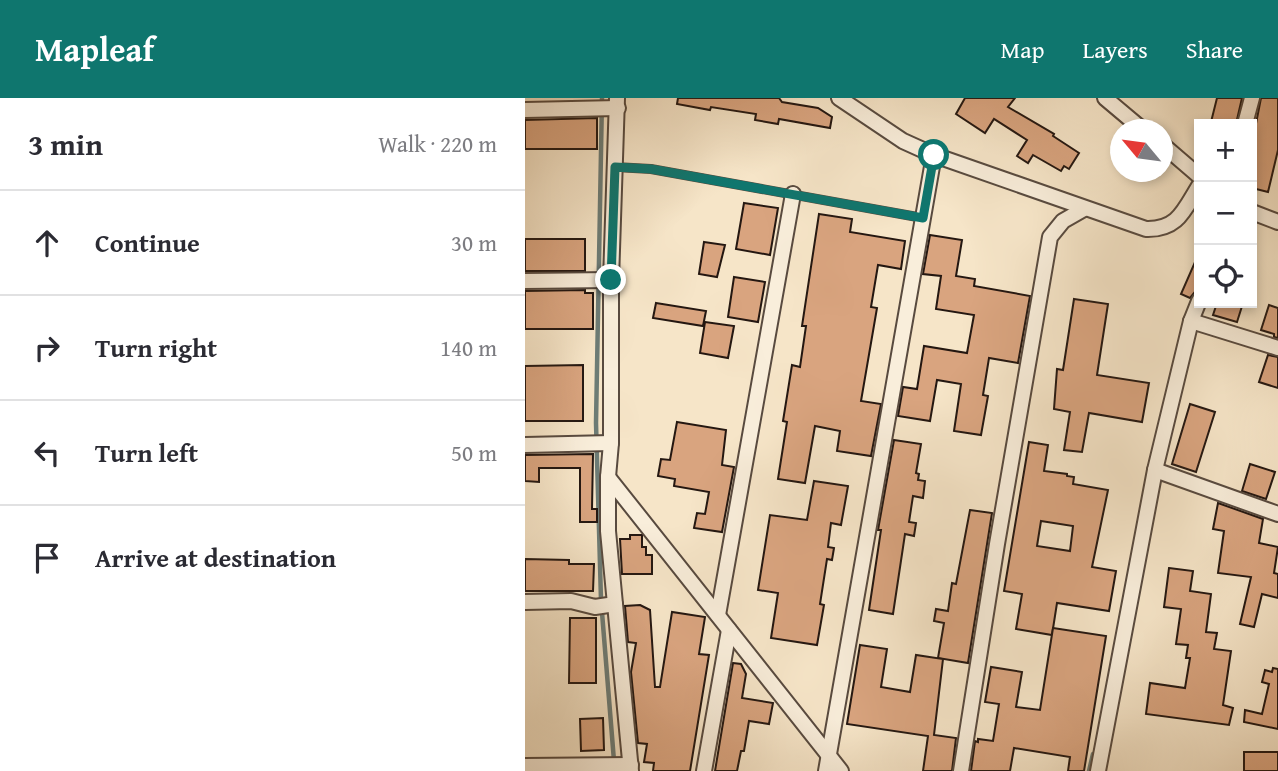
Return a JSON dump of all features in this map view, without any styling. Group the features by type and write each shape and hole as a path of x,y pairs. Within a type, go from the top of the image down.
{"street":[{"path":"839,98 903,141 934,155 1146,229 1165,228 1178,219 1194,194"},
{"path":"1105,98 1130,119"},
{"path":"1246,119 1252,98"},
{"path":"525,110 610,107 615,167 603,280 601,444 608,477 605,605 624,767 525,766"},
{"path":"1173,154 1194,172"},
{"path":"826,771 934,155"},
{"path":"718,615 793,194"},
{"path":"961,771 1050,237 1063,221 1084,209"},
{"path":"1257,214 1278,222"},
{"path":"525,281 603,280"},
{"path":"1098,771 1155,470 1196,308"},
{"path":"1191,321 1278,348"},
{"path":"525,445 601,444"},
{"path":"1155,470 1278,514"},
{"path":"608,477 841,771"},
{"path":"525,602 571,601 605,605"},
{"path":"704,771 729,629"}],"lane":[{"path":"615,167 651,169 923,218"}],"building":[{"path":"678,98 779,98 782,102 818,108 832,117 830,128 779,119 778,124 755,120 756,114 677,104"},
{"path":"965,98 1015,98 1008,107 1054,134 1053,136 1079,153 1069,169 1064,166 1061,171 1033,155 1028,163 1017,156 1027,140 994,119 985,133 956,114"},
{"path":"1217,98 1242,98 1237,119 1212,119"},
{"path":"1261,98 1278,98 1278,150 1268,192 1257,189 1257,119"},
{"path":"597,118 597,149 525,149 525,120"},
{"path":"744,203 778,208 770,255 736,249"},
{"path":"819,214 852,219 850,232 905,241 901,269 878,265 871,307 877,308 861,401 881,404 871,456 837,451 840,431 815,426 805,483 778,479 787,422 783,421 792,365 800,367 806,326 802,326"},
{"path":"930,235 962,240 956,276 975,279 974,286 1030,296 1018,363 989,358 983,395 988,396 981,435 954,431 961,384 937,380 930,421 898,416 903,387 917,389 924,346 967,353 974,315 936,309 941,276 923,274"},
{"path":"525,239 585,239 585,271 525,271"},
{"path":"704,242 725,245 717,277 699,274"},
{"path":"1194,264 1194,293 1190,298 1181,294"},
{"path":"734,277 765,282 758,322 728,317"},
{"path":"585,290 585,293 593,293 593,329 525,329 525,291"},
{"path":"1074,299 1108,304 1097,375 1149,383 1142,422 1089,413 1082,452 1064,450 1070,412 1054,409 1057,369 1063,370"},
{"path":"656,303 706,311 703,326 653,318"},
{"path":"1269,305 1278,308 1278,338 1261,330"},
{"path":"1215,308 1241,308 1237,322 1213,315"},
{"path":"705,322 734,326 728,358 700,353"},
{"path":"1268,355 1278,357 1278,388 1259,382"},
{"path":"583,365 583,421 525,421 525,366"},
{"path":"1190,404 1215,412 1196,472 1172,464"},
{"path":"677,422 726,430 722,465 734,467 722,532 694,528 697,513 705,514 709,492 674,486 675,479 658,476 661,459 670,460"},
{"path":"894,440 921,444 916,473 919,474 918,480 925,481 923,498 913,496 909,522 916,523 914,536 905,534 893,614 869,610 881,530 878,530"},
{"path":"1029,442 1048,445 1044,471 1074,477 1073,484 1108,490 1092,567 1116,571 1109,611 1057,603 1052,635 1016,629 1022,594 1004,591","holes":["1041,521 1073,526 1070,551 1037,546"]},
{"path":"593,454 592,509 597,509 597,522 580,522 580,468 539,468 539,482 525,481 525,455"},
{"path":"1250,464 1275,472 1266,499 1242,491"},
{"path":"814,481 848,486 841,525 831,523 828,547 834,548 832,560 827,559 820,604 824,605 817,645 771,638 778,593 758,590 770,515 807,520"},
{"path":"1218,503 1263,519 1259,543 1278,547 1274,573 1278,574 1278,598 1262,594 1254,627 1240,624 1251,577 1218,573 1224,531 1213,529"},
{"path":"970,510 992,513 968,663 938,658 944,623 934,621 936,609 948,611"},
{"path":"630,535 642,535 642,547 646,547 646,555 652,555 652,574 622,574 620,539 630,539"},
{"path":"525,559 569,560 569,564 594,564 593,591 525,591"},
{"path":"1169,568 1193,571 1190,591 1211,594 1206,632 1217,633 1214,649 1231,651 1223,705 1233,708 1229,725 1146,714 1150,683 1185,688 1190,658 1186,658 1188,645 1176,644 1181,609 1164,607"},
{"path":"640,605 650,610 655,687 660,687 672,612 705,617 699,654 709,655 690,771 653,771 654,763 644,762 647,744 638,743 631,672 636,643 628,642 625,606"},
{"path":"570,618 596,618 596,683 569,683"},
{"path":"1053,628 1106,636 1084,771 1068,771 1070,757 1014,748 1010,771 971,771 975,741 993,741 999,704 985,702 991,667 1022,672 1016,707 1040,710"},
{"path":"860,645 887,649 881,687 910,692 916,655 943,659 934,735 956,738 952,771 923,771 928,736 847,724"},
{"path":"733,663 741,664 746,674 742,698 773,703 769,724 749,721 744,751 741,751 737,771 715,771"},
{"path":"1273,668 1278,669 1278,729 1244,722 1245,710 1262,714 1269,684 1262,682 1265,670 1272,672"},
{"path":"603,718 604,750 581,751 580,719"},
{"path":"1244,752 1278,752 1278,771 1244,771"}],"waterway":[{"path":"602,98 596,423 601,600 614,761"},
{"path":"1089,771 1093,754"}],"route":[{"path":"611,280 615,167 651,169 923,218 934,155"}]}
